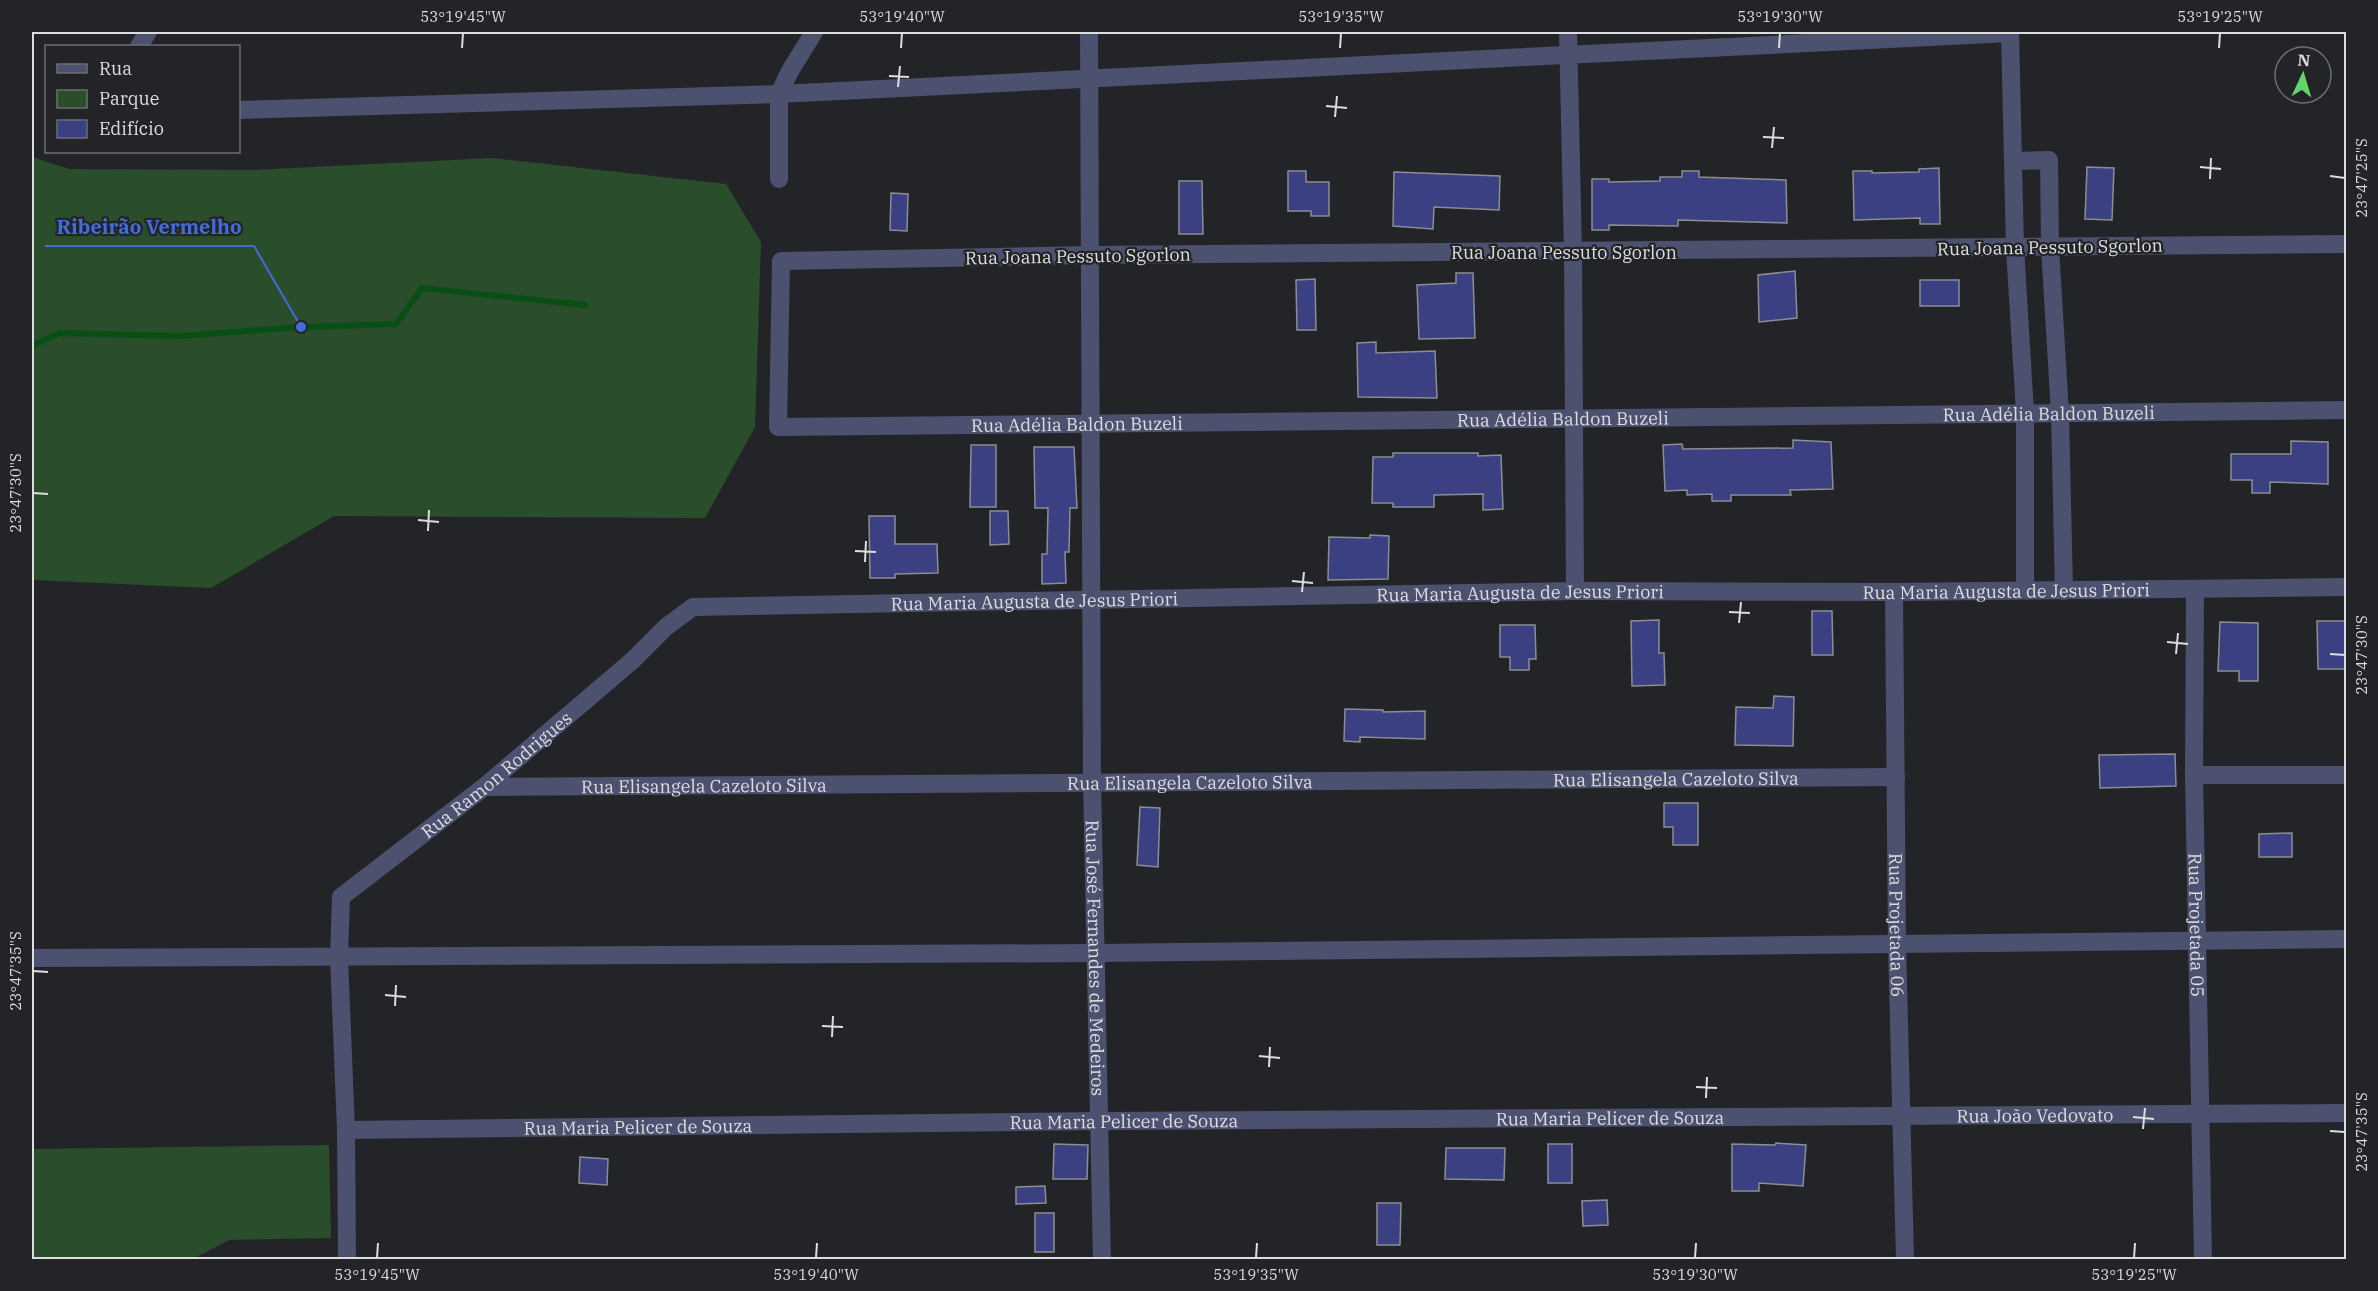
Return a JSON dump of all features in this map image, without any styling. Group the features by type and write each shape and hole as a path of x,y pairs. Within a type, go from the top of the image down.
{"street":[{"path":"778,179 779,94 814,32"},
{"name":"Rua José Fernandes de Medeiros","path":"1089,32 1092,782 1102,1260"},
{"path":"1568,32 1573,252 1575,591"},
{"path":"240,110 779,94 2010,32 2015,248 2025,412 2025,590"},
{"path":"2013,161 2049,160 2050,247 2060,413 2064,591"},
{"name":"Rua Joana Pessuto Sgorlon","path":"778,428 781,261 1091,255 2346,244"},
{"name":"Rua Adélia Baldon Buzeli","path":"778,428 2346,410"},
{"name":"Rua Maria Augusta de Jesus Priori","path":"693,608 1575,591 1894,592 2346,587"},
{"name":"Rua Projetada 05","path":"2195,589 2194,775 2203,1260"},
{"name":"Rua Projetada 06","path":"1894,592 1897,944 1905,1260"},
{"name":"Rua Ramon Rodrigues","path":"339,957 341,897 484,787 633,660 666,627 693,608"},
{"path":"2194,775 2346,775"},
{"name":"Rua Elisangela Cazeloto Silva","path":"484,787 1896,777"},
{"path":"32,958 1097,953 2346,939"},
{"path":"339,957 346,1130 347,1260"},
{"name":"Rua João Vedovato","path":"1903,1114 2346,1113"},
{"name":"Rua Maria Pelicer de Souza","path":"346,1130 1100,1120 1903,1114"}],"green space":[{"path":"32,157 69,169 254,170 493,158 726,184 761,242 755,427 705,518 334,516 211,588 32,580"},
{"path":"329,1145 331,1238 229,1240 193,1259 32,1259 32,1149"}],"building":[{"path":"2087,167 2114,168 2112,220 2085,219"},
{"path":"1939,168 1940,224 1920,224 1920,218 1854,220 1853,171 1919,172 1919,169"},
{"path":"1288,171 1306,171 1306,182 1329,182 1329,216 1311,216 1311,211 1288,211"},
{"path":"1682,171 1699,171 1699,177 1786,180 1787,223 1678,220 1678,226 1609,225 1609,230 1592,230 1592,179 1609,179 1609,182 1660,181 1660,177 1682,177"},
{"path":"1394,172 1500,176 1499,210 1434,207 1433,229 1393,226"},
{"path":"1179,181 1202,181 1203,234 1179,234"},
{"path":"891,193 908,194 907,231 890,230"},
{"path":"1795,271 1797,318 1759,322 1758,275"},
{"path":"1456,273 1473,273 1475,338 1419,339 1417,285 1456,283"},
{"path":"1315,279 1316,330 1297,330 1296,280"},
{"path":"1920,280 1959,280 1959,306 1920,306"},
{"path":"1376,342 1376,353 1435,351 1437,398 1358,397 1357,343"},
{"path":"1793,440 1831,442 1833,489 1790,490 1791,495 1731,495 1731,501 1712,501 1712,494 1687,495 1687,490 1665,491 1663,445 1682,444 1683,449 1793,448"},
{"path":"2291,441 2328,442 2328,484 2270,482 2270,493 2252,493 2252,480 2231,480 2231,454 2291,454"},
{"path":"971,445 996,445 996,507 970,507"},
{"path":"1034,447 1074,447 1077,508 1070,508 1069,552 1065,552 1066,583 1042,584 1042,554 1047,554 1048,508 1035,508"},
{"path":"1393,453 1501,455 1503,509 1483,510 1483,494 1434,495 1434,507 1393,507 1393,503 1372,503 1373,457 1393,457"},
{"path":"990,511 1008,511 1009,544 990,545"},
{"path":"869,516 895,516 895,544 937,544 938,573 895,574 895,578 870,578"},
{"path":"1370,535 1389,536 1388,579 1328,580 1329,537 1370,538"},
{"path":"1812,611 1832,611 1833,655 1812,655"},
{"path":"1659,620 1659,653 1664,653 1665,685 1632,686 1631,621"},
{"path":"2317,621 2346,621 2346,669 2318,669"},
{"path":"2220,622 2258,623 2258,681 2239,681 2239,671 2218,671"},
{"path":"1500,625 1535,625 1536,659 1529,659 1529,670 1510,670 1510,657 1500,657"},
{"path":"1774,696 1794,697 1793,746 1735,745 1736,707 1773,708"},
{"path":"1345,709 1383,710 1383,712 1425,711 1425,739 1360,737 1360,742 1344,741"},
{"path":"2175,754 2176,786 2100,788 2099,755"},
{"path":"1664,803 1698,803 1698,845 1673,845 1673,827 1664,827"},
{"path":"1140,807 1160,808 1158,867 1137,865"},
{"path":"2292,833 2292,857 2259,857 2259,834"},
{"path":"1776,1143 1806,1145 1803,1186 1759,1183 1759,1191 1732,1191 1732,1144 1775,1145"},
{"path":"1054,1144 1088,1145 1087,1179 1053,1179"},
{"path":"1548,1144 1572,1144 1572,1183 1548,1183"},
{"path":"1446,1148 1505,1148 1504,1180 1445,1179"},
{"path":"580,1157 608,1159 607,1185 579,1183"},
{"path":"1045,1186 1046,1203 1016,1204 1016,1187"},
{"path":"1607,1200 1608,1225 1583,1226 1582,1201"},
{"path":"1377,1203 1401,1203 1400,1245 1377,1245"},
{"path":"1035,1213 1054,1213 1054,1252 1035,1252"}],"waterway":[{"path":"32,346 60,333 181,336 301,327 396,324 422,288 585,305"}],"place":[{"name":"Ribeirão Vermelho","path":"301,327"}]}
